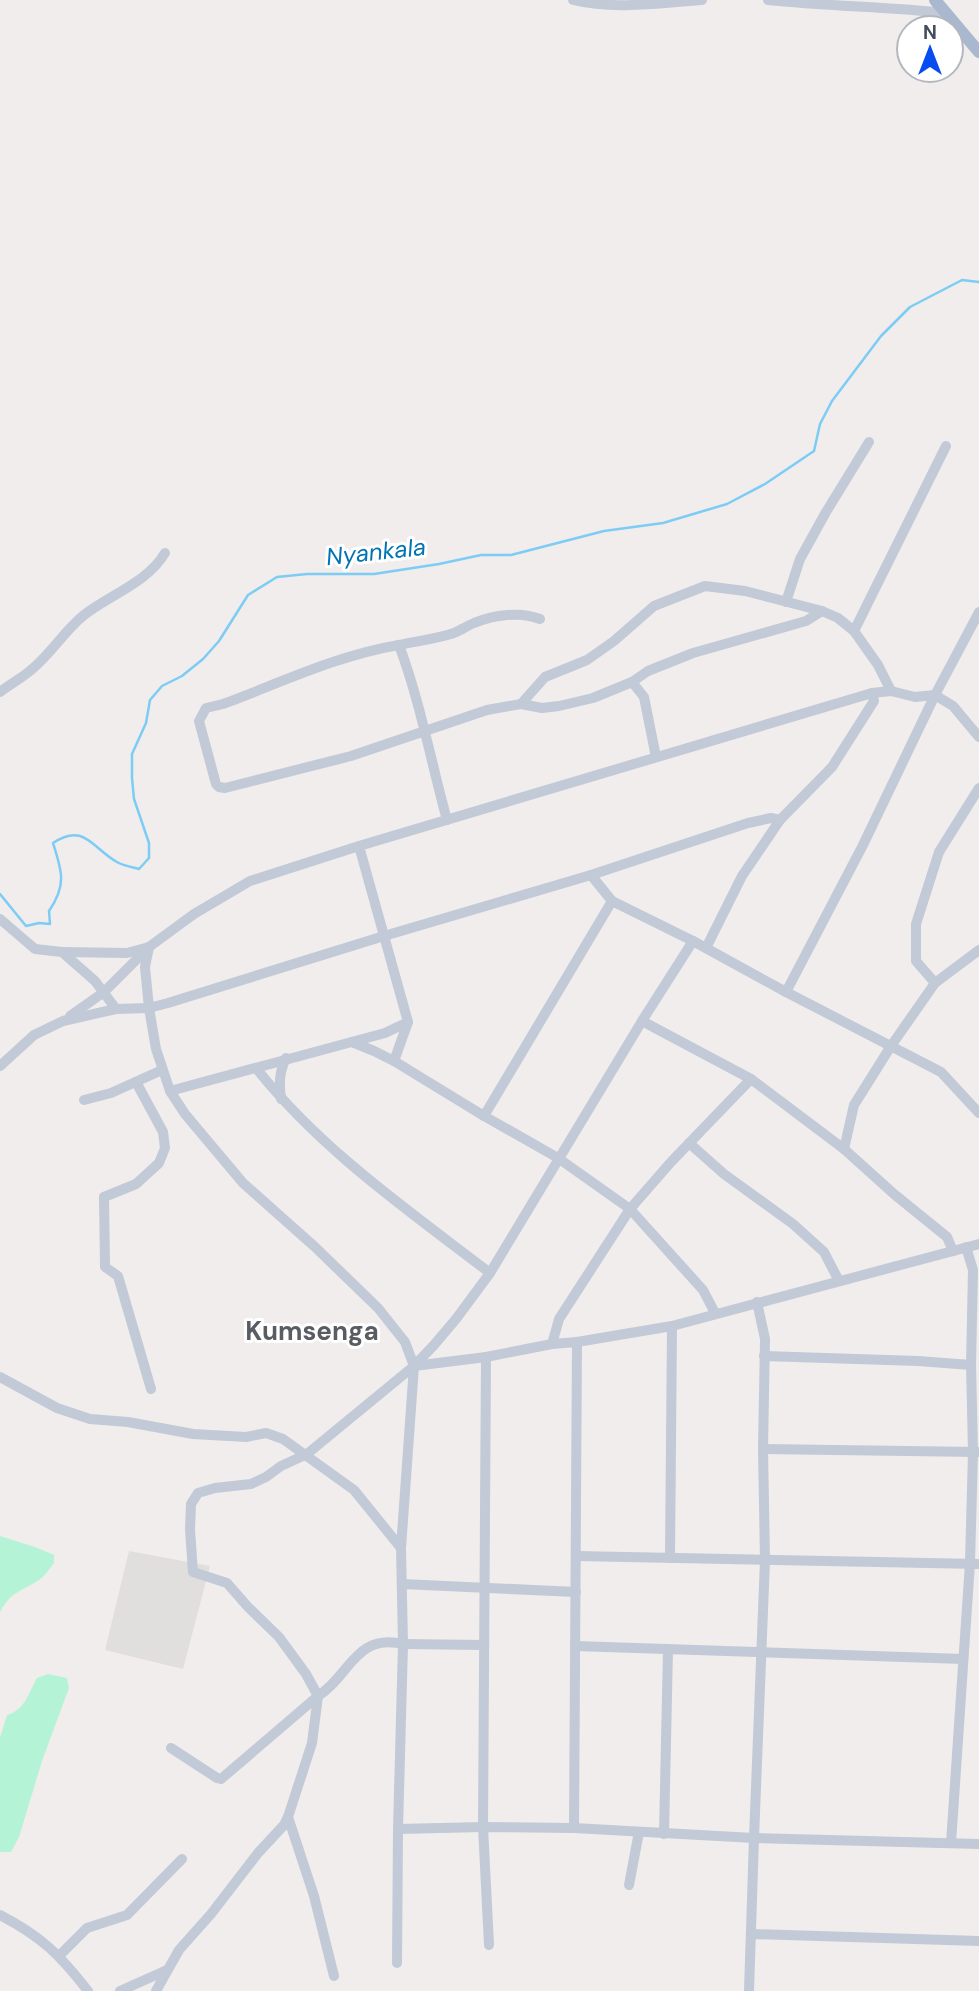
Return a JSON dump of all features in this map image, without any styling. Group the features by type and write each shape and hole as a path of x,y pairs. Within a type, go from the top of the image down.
{"main road":[{"path":"935,0 979,52"}],"street":[{"path":"573,0 627,4 702,0"},
{"path":"768,0 807,5 947,13"},
{"path":"786,602 800,559 869,442"},
{"path":"854,631 946,446"},
{"path":"0,692 33,670 78,620 147,575 158,565 165,553"},
{"path":"521,704 545,677 587,660 614,641 654,606 705,586 745,591 822,611 838,618 854,631 878,665 891,691"},
{"path":"540,619 519,614 476,622 455,633 379,648 206,708 199,721 216,784 225,788 351,756 487,710 521,704 542,708 593,698 693,653 806,621 822,611"},
{"path":"786,992 979,612"},
{"path":"399,645 447,820"},
{"path":"632,682 644,697 656,757"},
{"path":"0,1066 34,1035 63,1020 104,992 149,947 194,914 250,881 872,693 891,691 915,697 935,695 953,706 979,737"},
{"path":"706,948 743,876 780,820 832,767 874,701 872,693"},
{"path":"935,983 916,961 916,925 939,852 979,788"},
{"path":"63,1020 116,1009 149,1008 591,875 748,823 771,818 780,820"},
{"path":"359,846 408,1023 394,1061"},
{"path":"591,875 612,901 941,1072 979,1113"},
{"path":"484,1116 612,901"},
{"path":"0,919 35,949 127,953 149,947"},
{"path":"156,1991 179,1950 284,1825 312,1743 318,1696 306,1674 279,1637 227,1583 193,1572 191,1504 198,1493 251,1484 307,1454 414,1366 456,1319 490,1273 693,941"},
{"path":"149,947 145,967 149,1008 162,1070 170,1091 185,1114 243,1183 378,1308 405,1342 414,1366 401,1548 403,1644 397,1963"},
{"path":"844,1149 854,1105 891,1046 935,983 979,950"},
{"path":"62,952 95,981 116,1009"},
{"path":"642,1021 751,1079 844,1149 947,1237 953,1251"},
{"path":"170,1091 385,1033 408,1023"},
{"path":"352,1042 394,1061 558,1158 630,1209 703,1290 715,1313"},
{"path":"281,1099 278,1081 286,1058"},
{"path":"256,1068 281,1099 355,1169 490,1273"},
{"path":"84,1100 111,1093 162,1070"},
{"path":"552,1344 559,1319 630,1209 751,1079"},
{"path":"136,1082 163,1132 164,1148 159,1163 136,1184 104,1197 105,1267 118,1276 151,1389"},
{"path":"689,1143 723,1174 793,1224 824,1252 839,1281"},
{"path":"414,1366 486,1357 672,1326 979,1244"},
{"path":"951,1843 963,1659 974,1563 976,1452 971,1365 973,1270 966,1247"},
{"path":"749,1991 765,1560 765,1339 757,1302"},
{"path":"670,1558 672,1326"},
{"path":"574,1828 577,1342"},
{"path":"765,1356 971,1365"},
{"path":"486,1357 483,1827 489,1945"},
{"path":"0,1377 57,1408 90,1419 128,1422 193,1434 246,1437 266,1433 283,1439 354,1490 401,1548"},
{"path":"763,1449 976,1452"},
{"path":"576,1556 974,1563"},
{"path":"402,1584 576,1592"},
{"path":"171,1748 221,1779 330,1688 362,1651 376,1643 390,1641 403,1644 483,1645"},
{"path":"575,1646 963,1659"},
{"path":"664,1834 668,1648"},
{"path":"288,1817 314,1896 334,1976"},
{"path":"398,1829 574,1828 754,1838 979,1844"},
{"path":"629,1885 639,1832"},
{"path":"59,1956 87,1928 127,1915 182,1859"},
{"path":"0,1915 27,1929 59,1956 88,1991"},
{"path":"751,1934 979,1941"},
{"path":"120,1991 167,1970"}],"shaded area":[{"path":"129,1551 210,1566 183,1669 105,1650"}],"green space":[{"path":"0,1536 54,1555 54,1563 41,1578 12,1596 0,1612"},
{"path":"48,1674 67,1678 69,1688 42,1761 19,1837 11,1852 0,1852 0,1738 7,1715 22,1705 37,1678"}],"waterway":[{"name":"Nyankala","path":"0,894 26,926 50,924 49,911 61,885 59,862 53,843 64,837 80,836 117,862 139,869 149,858 149,843 134,799 132,754 146,723 150,700 162,686 182,676 203,659 219,641 248,595 277,577 374,574 481,555 511,555 604,531 663,523 727,504 765,484 814,451 820,424 832,401 881,336 910,307 962,280 979,282"}],"district":[{"name":"Kumsenga","path":"312,1331"}]}
